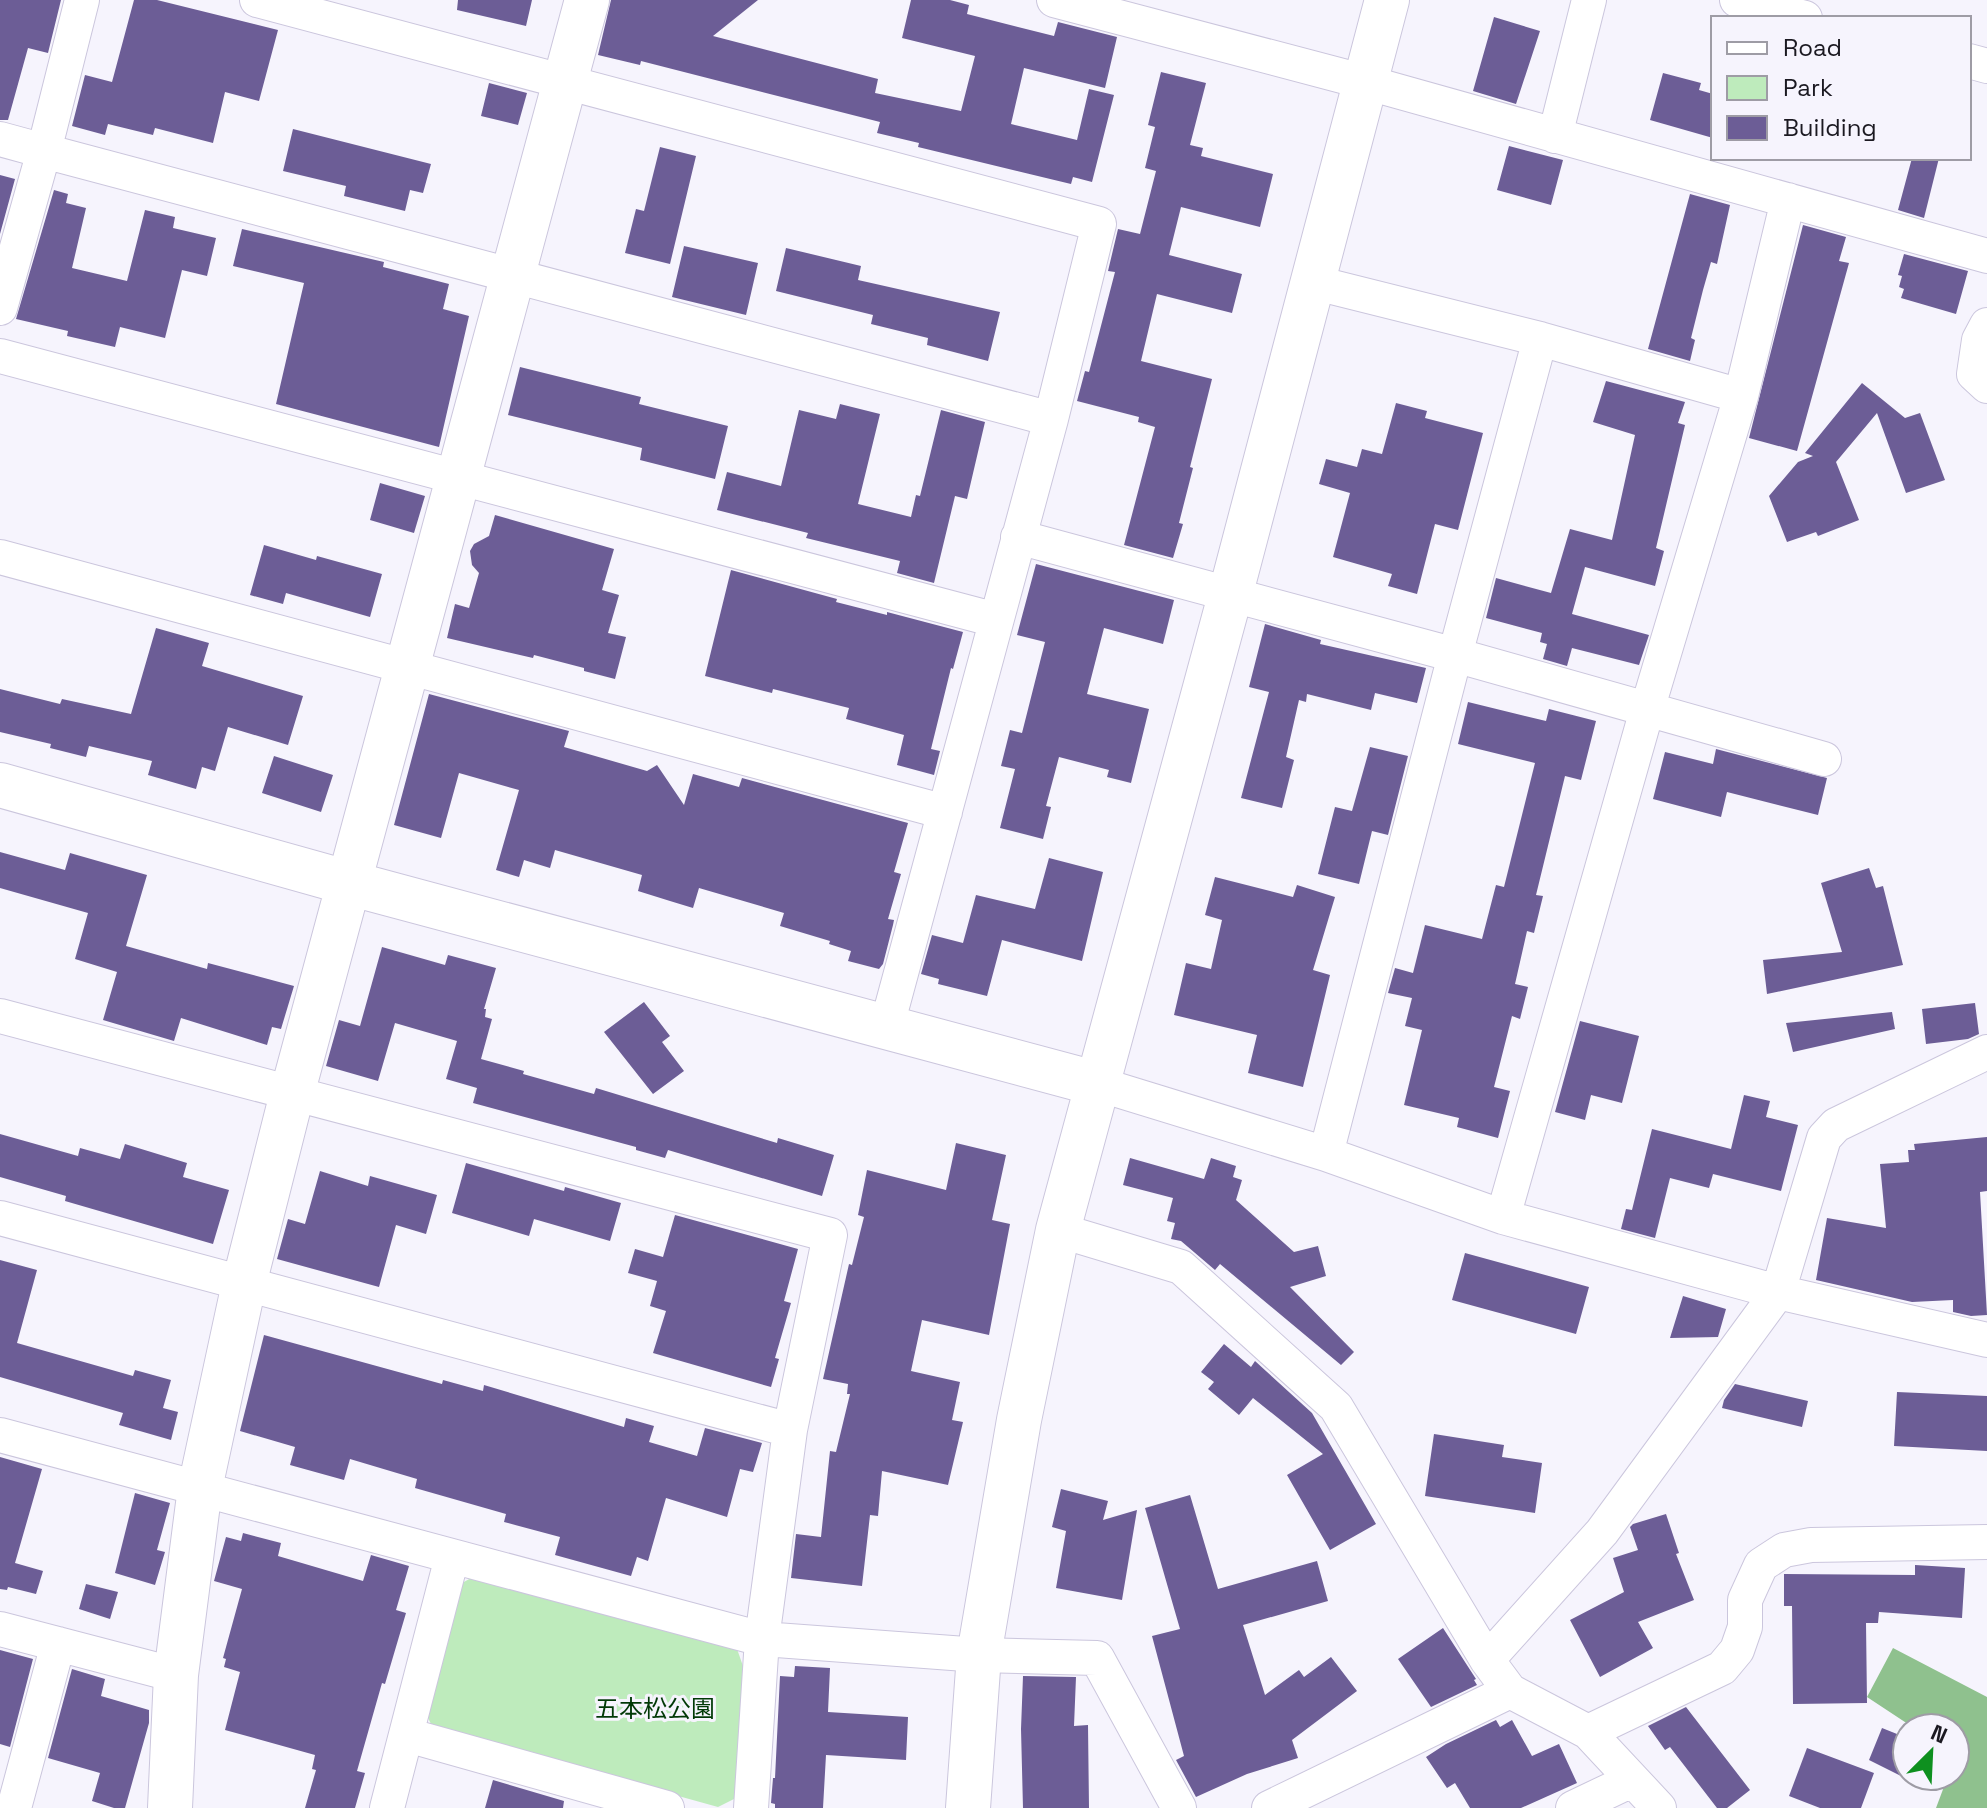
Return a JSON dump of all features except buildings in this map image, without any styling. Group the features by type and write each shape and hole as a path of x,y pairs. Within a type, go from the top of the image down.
{"street":[{"path":"0,308 82,0"},
{"path":"257,0 1099,224 1051,419 887,1025"},
{"path":"170,1808 176,1675 200,1488 244,1284 292,1094 587,0"},
{"path":"1054,0 1365,82 1987,256"},
{"path":"968,1808 979,1655 1019,1420 1058,1230 1387,0"},
{"path":"1555,136 1589,0"},
{"path":"1737,0 1797,16"},
{"path":"0,139 1051,419"},
{"path":"1503,1217 1647,710 1741,396 1788,200"},
{"path":"1312,282 1540,339 1741,396"},
{"path":"1987,325 1979,340 1974,374 1987,386"},
{"path":"1326,1154 1540,339"},
{"path":"0,356 996,620"},
{"path":"1018,537 1824,759"},
{"path":"0,557 945,812"},
{"path":"0,785 349,883 1098,1084 1326,1154 1503,1217 1778,1292 1987,1340"},
{"path":"0,1016 830,1235 790,1430 762,1639 751,1808"},
{"path":"1487,1660 1602,1532 1778,1292 1828,1133 1836,1125 1987,1052"},
{"path":"0,1218 790,1430"},
{"path":"1058,1230 1181,1267 1336,1407 1487,1660 1510,1691 1588,1732 1659,1808"},
{"path":"0,1435 762,1639 979,1655 1097,1658 1179,1808"},
{"path":"1588,1732 1722,1668 1737,1650 1745,1627 1745,1600 1761,1565 1784,1550 1811,1545 1987,1542"},
{"path":"387,1808 452,1557"},
{"path":"0,1629 176,1675"},
{"path":"14,1808 58,1644"},
{"path":"1269,1808 1510,1691"},
{"path":"407,1735 576,1796 667,1808"},
{"path":"1573,1808 1632,1780"}],"green space":[{"name":"五本松公園","path":"473,1577 737,1649 743,1666 736,1798 718,1807 433,1728 427,1716 462,1583"},
{"path":"1893,1648 1987,1697 1987,1808 1936,1808 1942,1792 1971,1792 1971,1712 1891,1713 1867,1697"}]}
